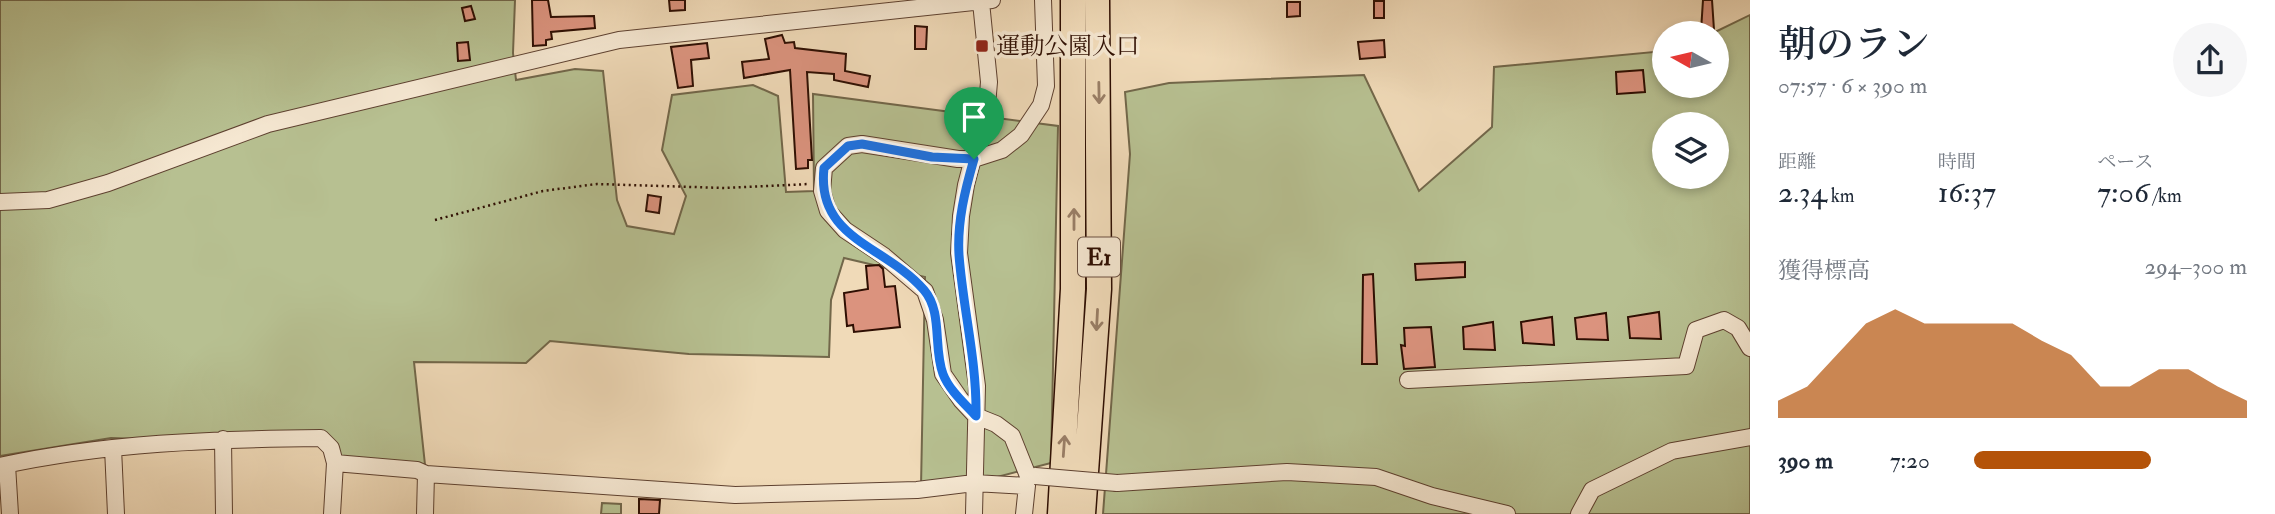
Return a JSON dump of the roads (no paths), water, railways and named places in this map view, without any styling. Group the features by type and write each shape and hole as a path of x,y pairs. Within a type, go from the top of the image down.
{"highway":[{"name":"E1","path":"1060,514 1073,289 1073,0"},
{"name":"E1","path":"1083,514 1098,289 1097,0"}],"street":[{"path":"1024,514 1030,479 1012,436 996,424 976,416 943,374 935,320 925,291 884,256 845,230 828,211 822,191 824,168 848,146 862,144 932,157 974,159 1002,150 1021,135 1041,105 1046,86 1043,0"},
{"path":"0,202 48,200 108,183 268,124 619,40 931,4 986,1 988,105 961,216 959,253 977,386 974,514"},
{"path":"1408,380 1686,366 1696,330 1724,320 1738,328 1750,348"},
{"path":"1579,514 1592,490 1672,451 1750,437"},
{"path":"10,514 3,465 113,448 223,439 321,438 331,448 335,463 332,514"},
{"path":"223,439 224,514"},
{"path":"113,448 117,514"},
{"path":"335,463 417,470 426,474 735,495 917,490 1030,479 1116,483 1287,472 1376,477 1432,496 1507,514"},
{"path":"425,514 426,474"}],"place":[{"name":"運動公園入口","path":"982,46"}]}
